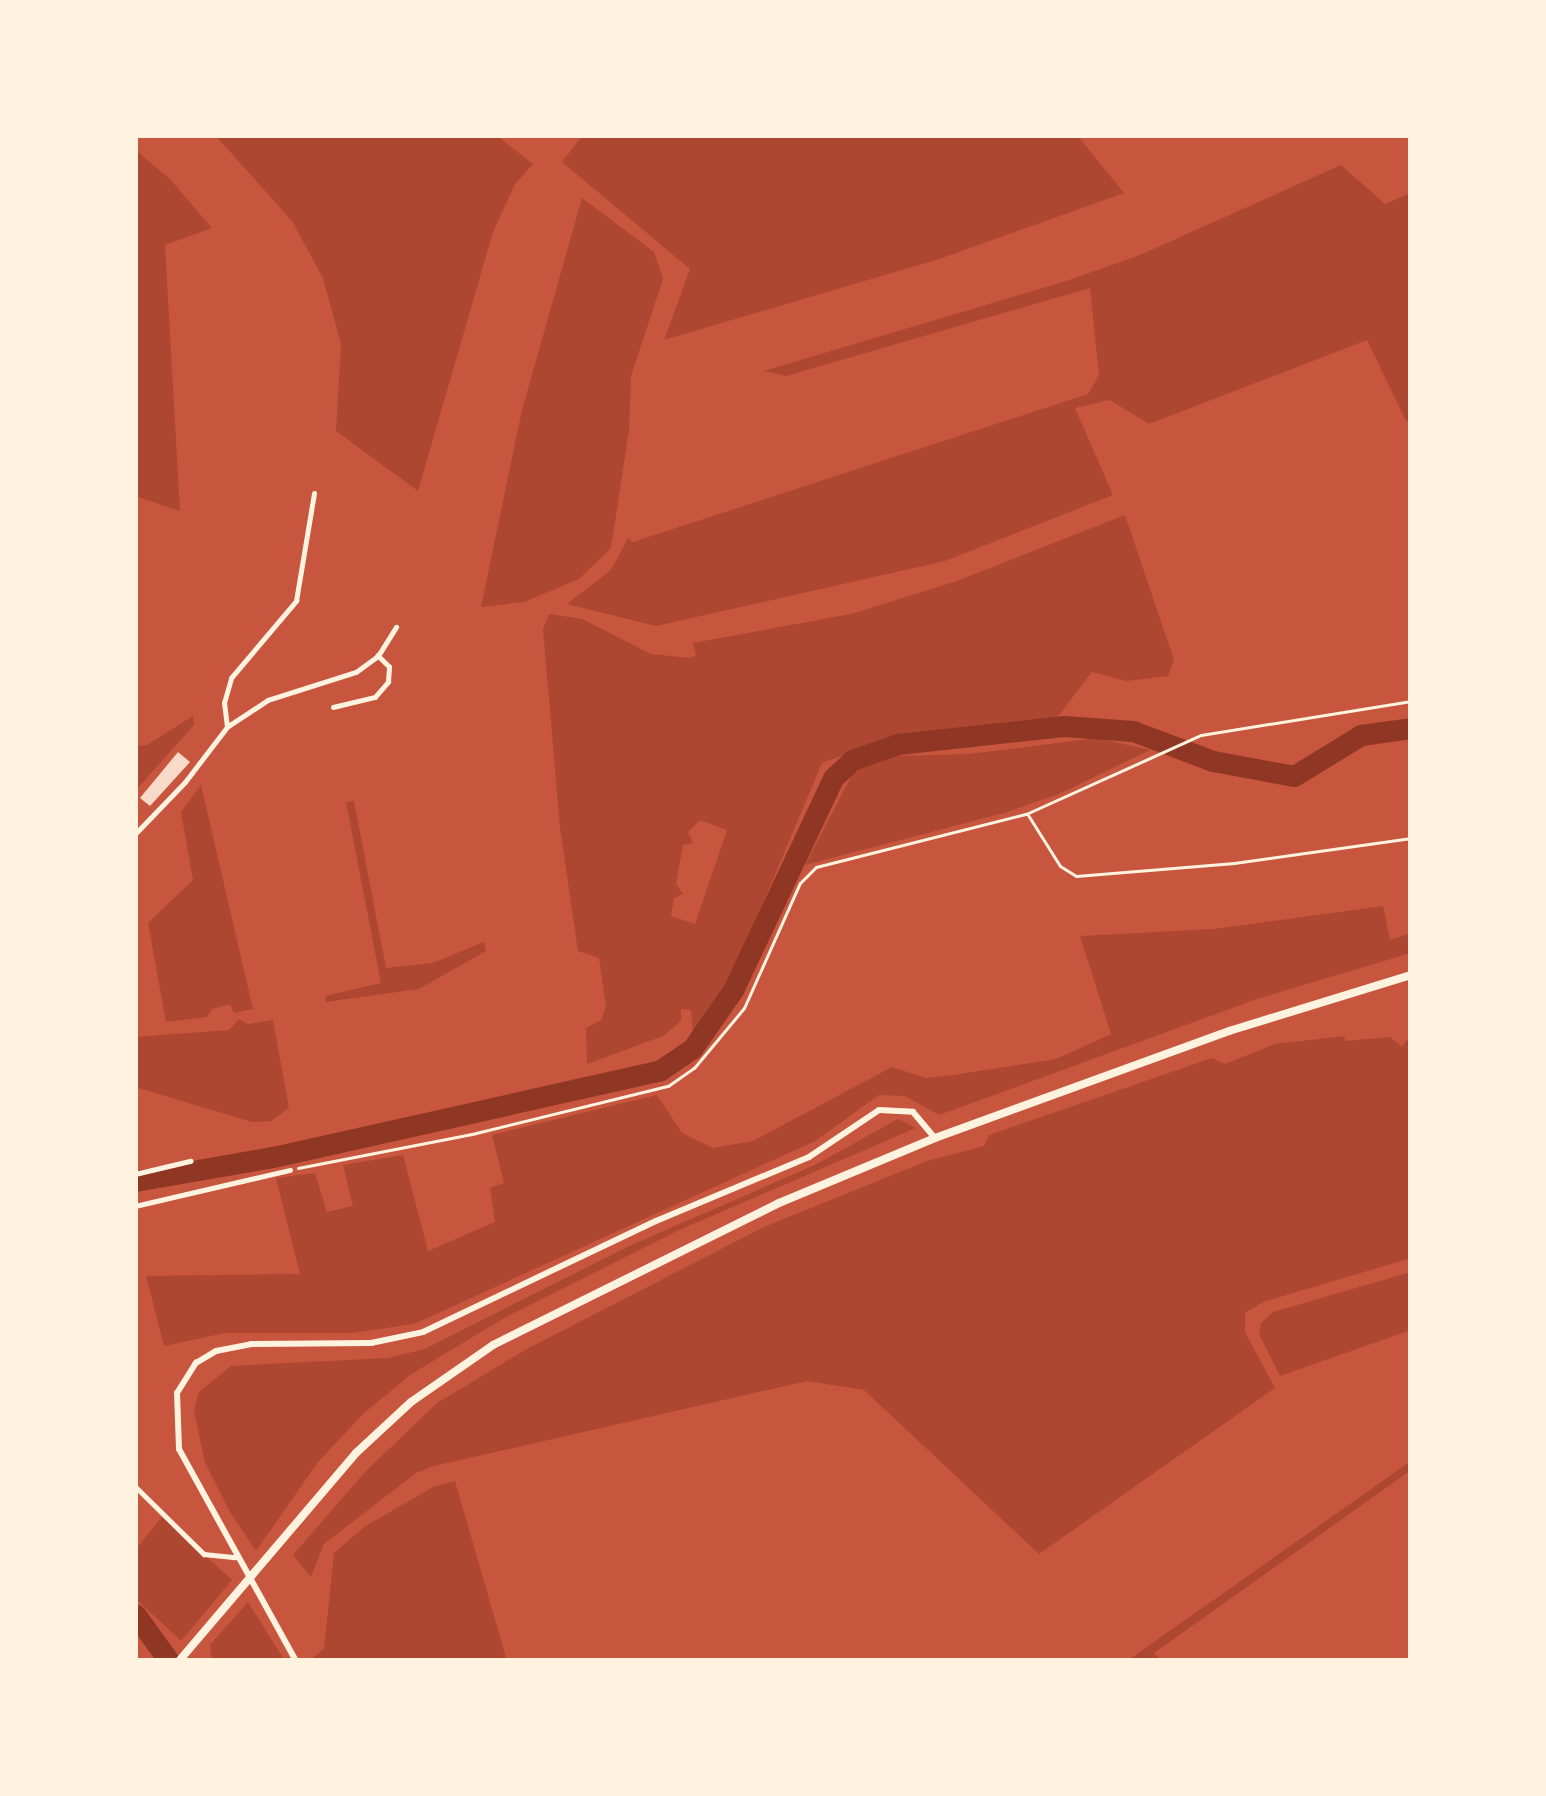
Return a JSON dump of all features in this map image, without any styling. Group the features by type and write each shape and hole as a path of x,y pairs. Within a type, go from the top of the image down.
{"main road":[{"path":"179,1661 384,1425 493,1345 779,1203 935,1138 1229,1030 1411,975"}],"street":[{"path":"227,727 224,704 231,678 296,602 314,494"},
{"path":"135,834 185,782 227,727 268,700 356,672 378,656 396,627"},
{"path":"333,707 375,697 388,682 389,667 378,656"},
{"path":"296,1661 235,1557 175,1435 177,1394 188,1372 205,1356 251,1344 371,1343 423,1332 656,1221 809,1156 879,1110 913,1112 935,1138"},
{"path":"135,1174 190,1161"},
{"path":"135,1206 290,1170"},
{"path":"135,1486 204,1554 215,1559 235,1557"},
{"path":"179,1661 247,1577"}],"path":[{"path":"290,1170 476,1133 668,1086 694,1068 744,1008 800,883 817,867 1026,814 1184,741 1326,711 1411,701"},
{"path":"1026,814 1060,866 1076,876 1234,863 1411,838"}],"shaded area":[{"path":"215,135 496,135 533,164 515,184 493,232 418,491 336,431 341,344 323,278 292,221"},
{"path":"583,135 1077,135 1124,193 939,259 664,340 690,269 562,162"},
{"path":"135,150 169,178 212,228 165,245 180,511 135,496"},
{"path":"1341,165 1385,204 1411,193 1411,420 1406,421 1367,340 1149,424 1110,400 1075,408 1113,495 945,561 656,626 567,604 611,570 628,538 633,542 1088,394 1099,375 1090,288 786,376 764,371 1140,255"},
{"path":"582,198 654,252 663,279 631,376 629,430 611,548 579,579 524,602 481,607 522,410"},
{"path":"1125,515 1174,660 1168,676 1126,681 1092,672 1056,719 889,738 822,763 739,960 703,1023 693,1032 691,1010 681,1009 681,1021 663,1036 587,1064 586,1028 601,1020 606,1007 599,958 578,951 560,828 543,629 549,614 582,619 651,654 689,658 696,655 693,643 851,614 954,582","holes":["700,820 727,830 695,924 671,916 674,898 683,894 676,884 683,845 693,843 688,832"]},
{"path":"193,716 194,725 135,791 135,746 147,745"},
{"path":"1097,738 1150,750 1059,794 1004,813 805,865 856,767 895,756 969,754"},
{"path":"201,785 253,1009 234,1013 230,1004 212,1009 207,1017 166,1022 148,923 193,880 181,812"},
{"path":"354,801 386,968 433,963 484,942 486,951 419,989 326,1002 325,996 381,983 346,802"},
{"path":"1383,906 1390,940 1411,933 1411,953 1257,999 939,1115 905,1096 879,1095 815,1141 414,1324 352,1333 225,1333 164,1346 146,1276 300,1274 276,1178 315,1173 327,1212 353,1206 343,1165 403,1155 428,1251 495,1222 490,1188 504,1183 492,1135 657,1095 682,1133 713,1148 753,1141 892,1067 926,1078 953,1075 1056,1059 1111,1034 1080,936 1214,929"},
{"path":"239,1019 248,1024 273,1020 289,1108 271,1121 252,1122 135,1087 135,1037 229,1030"},
{"path":"1411,1034 1411,1258 1263,1302 1245,1313 1245,1332 1275,1388 1039,1554 864,1390 807,1381 434,1466 416,1473 324,1544 311,1577 293,1555 365,1472 437,1403 525,1350 764,1227 927,1161 984,1146 989,1135 1212,1058 1225,1064 1275,1044 1345,1036 1344,1041 1390,1037 1402,1047"},
{"path":"898,1119 916,1128 677,1231 504,1318 410,1375 363,1414 318,1462 256,1551 230,1512 205,1463 194,1410 199,1392 231,1366 388,1358 425,1349 627,1247 817,1164"},
{"path":"1411,1272 1411,1330 1280,1376 1259,1334 1261,1323 1273,1312"},
{"path":"1411,1461 1411,1470 1154,1653 1161,1661 1127,1661"},
{"path":"455,1481 507,1661 309,1661 324,1649 334,1553 364,1527 433,1487"},
{"path":"162,1517 232,1580 181,1641 135,1598 135,1550"},
{"path":"248,1602 285,1661 212,1661 210,1645"}],"building":[{"path":"178,752 190,762 150,806 140,798"}],"waterway":[{"path":"135,1181 273,1157 659,1071 692,1049 733,990 833,778 852,760 898,744 1064,726 1133,731 1213,761 1294,776 1361,735 1411,728"},
{"path":"135,1614 169,1661"}]}
